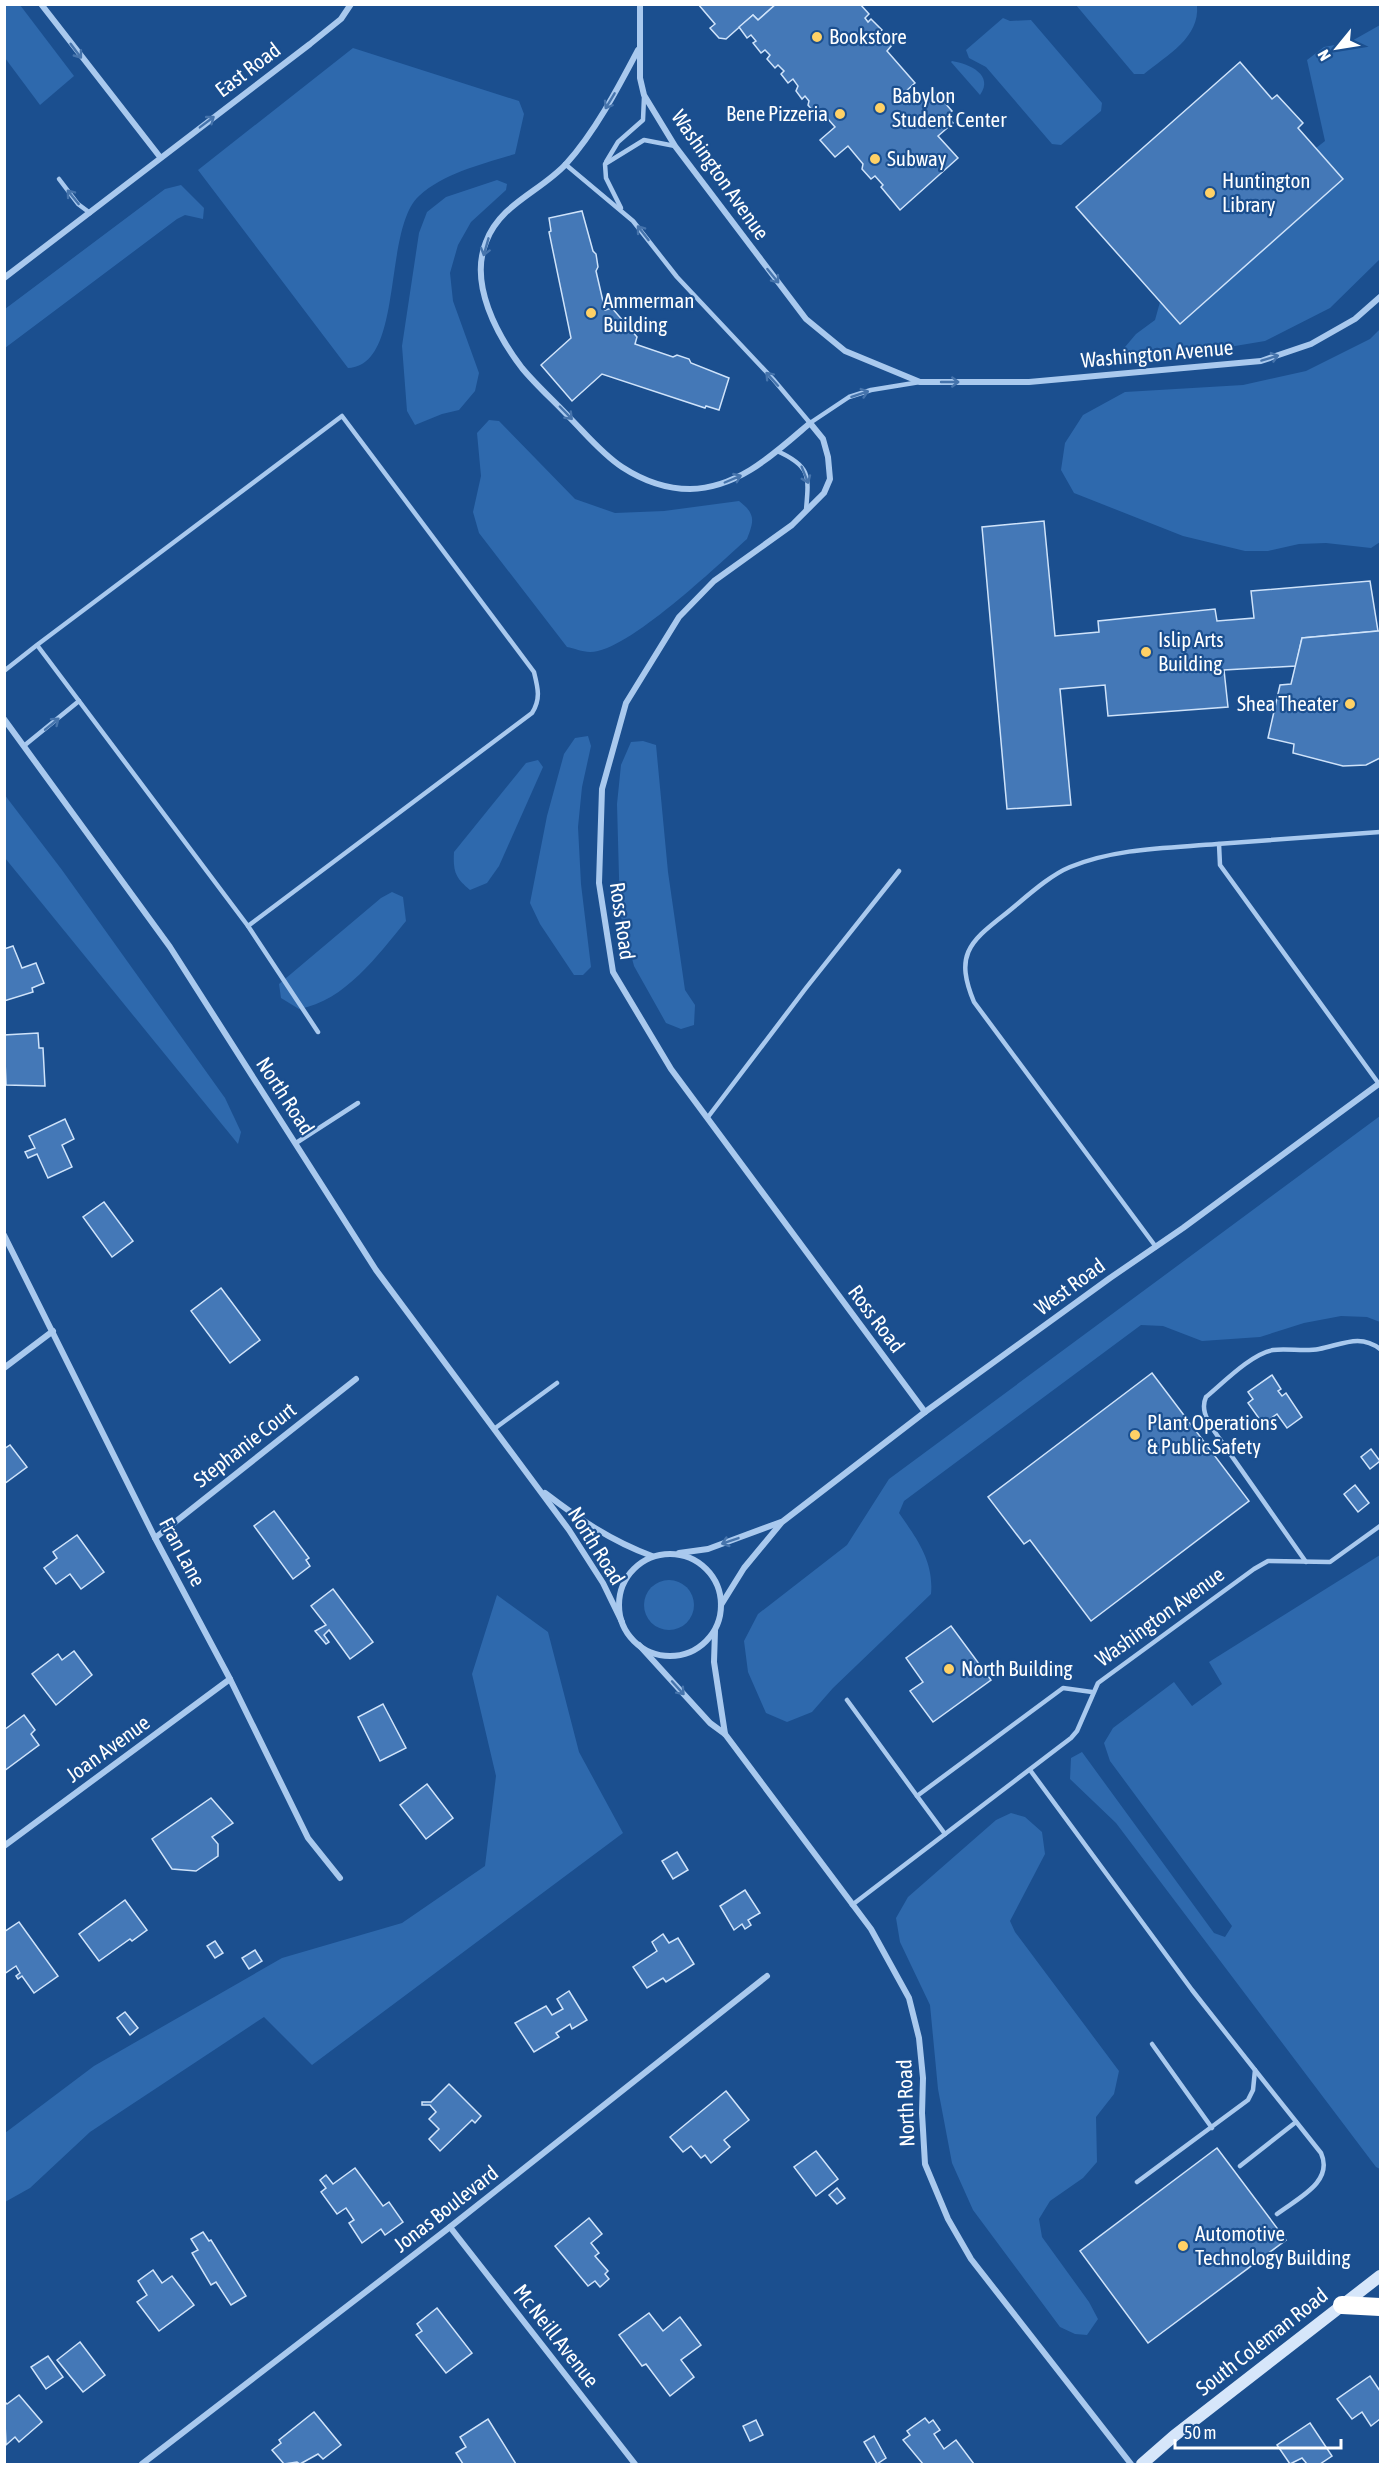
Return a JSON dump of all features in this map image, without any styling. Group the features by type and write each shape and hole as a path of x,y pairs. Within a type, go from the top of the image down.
{"highway":[{"path":"1341,2305 1380,2307"}],"street":[{"path":"4,278 160,157 41,4"},
{"name":"East Road","path":"160,157 310,44 340,19 351,4"},
{"name":"Washington Avenue","path":"640,4 638,50 640,78 645,95 675,146 806,319 845,351 920,382 1029,382 1262,361 1311,344 1355,319 1380,297"},
{"name":"Washington Avenue","path":"638,50 611,102 565,164 503,213 485,243 481,272 484,293 498,329 523,368 589,437 621,466 658,485 689,489 718,485 739,477 777,451 810,423"},
{"name":"Ross Road","path":"810,423 823,439 828,457 830,479 824,493 792,525 714,581 679,617 626,703 602,789 599,883 613,972 671,1069 925,1412"},
{"name":"North Road","path":"4,719 170,947 376,1270 540,1490 588,1559 622,1622"},
{"name":"West Road","path":"721,1605 744,1568 782,1522 925,1412 1380,1083"},
{"name":"Fran Lane","path":"4,1235 155,1538 230,1679 308,1838 340,1878"},
{"path":"4,1368 53,1331"},
{"name":"Stephanie Court","path":"155,1538 356,1379"},
{"name":"North Road","path":"540,1490 598,1532 617,1543 652,1557"},
{"name":"West Road","path":"676,1553 708,1549 782,1522"},
{"path":"676,1553 693,1558 707,1569 717,1583 721,1605 715,1629 697,1649 669,1656 654,1654 630,1637 622,1622 619,1604 621,1587 630,1572 643,1560 676,1553"},
{"name":"North Road","path":"715,1629 714,1662 725,1734"},
{"name":"North Road","path":"639,1645 710,1723 725,1734 871,1929 909,1998 919,2037 923,2078 925,2164 948,2219 971,2259 1131,2464"},
{"name":"Joan Avenue","path":"4,1846 230,1679"},
{"name":"Jonas Boulevard","path":"142,2464 450,2227 767,1976"},
{"name":"Mc Neill Avenue","path":"450,2227 635,2464"},
{"name":"South Coleman Road","path":"1142,2464 1174,2436 1380,2276"}],"lane":[{"path":"623,211 606,178 604,164 618,142 643,120 645,95"},
{"path":"604,164 644,140 675,146"},
{"path":"565,164 623,211 677,277 773,379 810,423"},
{"path":"59,179 78,204 90,213"},
{"name":"Washington Avenue","path":"810,423 849,397 871,390 920,382"},
{"path":"4,672 342,416 534,672 539,693 537,705 532,713 248,927"},
{"path":"777,451 792,458 802,466 806,474 809,481 806,513"},
{"path":"37,645 248,927 318,1032"},
{"path":"25,745 79,701"},
{"path":"1156,1247 974,1002 967,985 965,966 968,950 978,935 1067,868 1112,854 1380,832"},
{"path":"1219,844 1220,865 1380,1083"},
{"path":"708,1117 899,871"},
{"path":"296,1143 358,1103"},
{"path":"1306,1562 1212,1428 1205,1417 1203,1403 1206,1397 1247,1363 1271,1350 1319,1349 1351,1340 1365,1341 1380,1349"},
{"path":"494,1429 557,1383"},
{"name":"Washington Avenue","path":"852,1905 1030,1770 1077,1731 1092,1692 1098,1683 1254,1569 1268,1561 1330,1562 1380,1526"},
{"path":"917,1796 1063,1688 1092,1692"},
{"path":"847,1700 945,1834"},
{"path":"1030,1770 1192,1990 1321,2153 1326,2164 1323,2175 1316,2184 1277,2214"},
{"path":"1152,2044 1212,2128"},
{"path":"1137,2182 1248,2100 1253,2090 1255,2070"},
{"path":"1240,2166 1296,2122"}],"shaded area":[{"path":"5,4 20,5 74,76 40,105 5,58"},
{"path":"1076,5 1197,5 1197,17 1193,27 1180,45 1144,74 1134,74"},
{"path":"1003,18 1010,21 1031,20 1102,103 1101,111 1061,145 1052,144 986,67 969,58 966,50"},
{"path":"1380,25 1380,259 1330,308 1265,341 1127,364 1125,347 1136,334 1155,320 1160,302 1180,324 1343,179 1316,148 1325,141 1307,60 1324,47 1350,42"},
{"path":"353,48 519,101 524,114 515,154 452,175 419,196 408,213 400,237 386,322 378,345 366,361 348,368 198,170"},
{"path":"951,62 972,68 982,76 984,88 980,95"},
{"path":"497,180 507,184 506,190 471,222 458,245 450,273 453,301 479,373 475,391 459,410 415,425 407,411 402,346 419,233 427,212 446,197"},
{"path":"181,185 204,208 203,219 185,215 177,219 5,348 5,309 165,189"},
{"path":"1380,329 1380,542 1371,548 1326,543 1299,544 1268,551 1245,551 1183,536 1074,493 1061,470 1065,443 1083,415 1125,392 1243,385 1306,371 1370,339"},
{"path":"489,420 499,421 575,499 615,513 664,511 739,501 752,518 747,539 671,606 626,638 606,648 590,652 567,647 479,533 473,512 481,476 477,433"},
{"path":"588,736 591,746 582,787 578,827 581,884 591,967 583,975 574,975 540,924 530,903 547,816 564,754 575,738"},
{"path":"643,741 656,745 668,872 685,990 695,1005 694,1025 681,1029 666,1023 634,966 620,913 617,804 621,765 631,742"},
{"path":"538,760 543,767 499,866 487,883 470,890 456,874 454,852 526,763"},
{"path":"4,794 62,870 225,1098 241,1132 238,1144 5,858"},
{"path":"392,892 403,897 406,921 359,975 346,987 316,1004 299,1009 281,998 279,984 381,898"},
{"path":"1380,1116 1380,1322 1367,1317 1341,1316 1304,1323 1260,1337 1202,1341 1163,1326 1141,1325 904,1501 899,1513 918,1541 927,1561 931,1594 833,1688 812,1712 787,1722 766,1713 748,1672 744,1641 758,1614 847,1545 889,1479"},
{"path":"1380,1555 1380,2169 1376,2167 1116,1823 1070,1779 1071,1758 1082,1752 1214,1933 1225,1937 1232,1926 1110,1761 1104,1743 1113,1728 1174,1682 1192,1706 1222,1684 1209,1662"},
{"path":"664,1580 674,1580 687,1587 694,1600 694,1610 687,1623 674,1630 664,1630 655,1626 648,1619 644,1610 644,1600 648,1591 655,1584"},
{"path":"497,1595 548,1632 579,1752 623,1833 312,2065 264,2017 90,2132 30,2188 5,2202 5,2133 94,2066 282,1958 402,1923 485,1866 496,1776 472,1674"},
{"path":"1011,1813 1025,1817 1042,1832 1045,1854 1010,1921 1015,1932 1119,2071 1114,2094 1096,2117 1097,2162 1083,2178 1050,2201 1039,2219 1042,2237 1089,2302 1098,2319 1087,2335 1075,2334 1060,2327 973,2210 952,2163 938,2089 930,2005 900,1942 896,1918 908,1897 996,1820"}],"building":[{"path":"698,4 776,4 758,20 753,15 726,39 719,38 710,28 715,24"},
{"name":"Babylon Student Center","path":"776,4 860,4 869,14 865,18 868,22 871,19 882,30 877,34 882,40 885,37 892,45 887,51 915,83 905,92 916,104 930,92 933,96 936,93 952,111 947,116 953,123 938,136 958,158 900,210 875,176 871,179 862,169 863,164 848,146 835,157 820,140 835,127 821,111 816,115 808,105 809,101 805,96 802,99 796,91 798,86 793,79 788,83 781,74 784,71 778,65 775,68 767,59 770,55 765,50 761,53 753,43 756,41 751,35 747,38 739,27 753,15 758,20"},
{"name":"Huntington Library","path":"1240,62 1272,99 1277,95 1303,123 1298,128 1343,179 1180,324 1076,207"},
{"name":"Ammerman Building","path":"582,211 593,251 596,254 598,267 596,271 605,310 612,308 637,337 635,344 673,357 677,355 689,359 691,363 729,378 719,410 706,406 705,408 602,374 572,401 541,365 571,338 549,232 551,231 549,218"},
{"name":"Islip Arts Building","path":"1044,521 1055,636 1099,632 1098,621 1215,609 1217,621 1254,618 1251,591 1370,581 1378,631 1302,638 1296,666 1224,670 1228,707 1108,716 1105,685 1060,689 1071,805 1007,809 982,527"},
{"path":"1380,631 1380,758 1366,765 1343,766 1293,753 1294,744 1268,738 1280,685 1291,684 1302,638"},
{"path":"13,946 22,968 36,963 44,983 32,988 33,992 4,1001 4,949"},
{"path":"38,1033 39,1048 43,1048 45,1086 6,1085 4,1035"},
{"path":"65,1119 74,1139 62,1145 72,1167 48,1178 37,1154 28,1158 25,1152 35,1148 29,1136"},
{"path":"104,1202 133,1241 112,1257 83,1217"},
{"path":"221,1288 260,1340 230,1363 191,1311"},
{"name":"Plant Operations & Public Safety","path":"1152,1373 1249,1501 1091,1621 1030,1540 1024,1544 988,1497"},
{"path":"1272,1375 1281,1389 1278,1391 1282,1396 1286,1393 1302,1417 1287,1428 1277,1414 1263,1424 1248,1403 1253,1399 1248,1392"},
{"path":"10,1445 27,1467 4,1484 4,1449"},
{"path":"1371,1449 1380,1461 1370,1469 1361,1457"},
{"path":"1355,1485 1369,1503 1358,1512 1344,1494"},
{"path":"274,1511 309,1558 306,1560 310,1566 293,1579 254,1526"},
{"path":"77,1535 104,1572 81,1589 70,1574 56,1584 44,1568 57,1558 53,1552"},
{"path":"333,1589 373,1642 350,1659 329,1630 324,1635 329,1642 326,1644 315,1631 326,1625 311,1606"},
{"name":"North Building","path":"951,1626 991,1680 933,1722 910,1691 923,1682 906,1658"},
{"path":"74,1651 92,1675 56,1705 32,1674 58,1654 62,1660"},
{"path":"383,1704 406,1748 380,1761 358,1717"},
{"path":"24,1715 35,1730 31,1734 39,1745 4,1771 4,1730"},
{"path":"427,1784 453,1818 426,1839 400,1805"},
{"path":"211,1798 233,1823 212,1837 218,1844 218,1856 196,1871 172,1869 152,1839"},
{"path":"677,1852 688,1870 673,1879 662,1861"},
{"path":"745,1890 760,1913 748,1920 751,1925 745,1929 742,1924 734,1930 720,1906"},
{"path":"125,1900 147,1930 99,1961 79,1934"},
{"path":"19,1922 58,1976 34,1993 22,1976 18,1979 16,1976 20,1973 16,1966 4,1974 4,1932"},
{"path":"663,1934 669,1943 678,1938 694,1964 666,1982 663,1978 647,1988 633,1967 657,1951 652,1942"},
{"path":"215,1941 223,1953 215,1958 207,1946"},
{"path":"255,1950 262,1961 249,1969 242,1958"},
{"path":"569,1991 587,2020 572,2029 570,2024 556,2033 559,2037 534,2052 515,2023 546,2006 552,2015 563,2009 557,1999"},
{"path":"125,2012 138,2028 130,2035 117,2018"},
{"path":"449,2084 481,2116 475,2123 472,2120 440,2151 429,2139 439,2129 429,2119 436,2112 430,2105 422,2105 422,2102 431,2102"},
{"path":"726,2091 749,2120 724,2140 730,2147 711,2163 705,2155 701,2158 691,2146 683,2152 670,2137"},
{"name":"Automotive Technology Building","path":"1217,2148 1286,2240 1148,2343 1080,2251"},
{"path":"816,2151 838,2179 816,2196 794,2167"},
{"path":"355,2168 383,2206 389,2202 403,2222 385,2235 381,2229 362,2243 349,2223 354,2220 346,2208 337,2214 321,2192 326,2188 320,2180 326,2175 333,2184"},
{"path":"837,2188 845,2198 837,2204 829,2195"},
{"path":"589,2218 602,2234 591,2243 599,2253 595,2256 608,2271 605,2274 609,2279 600,2287 595,2281 588,2286 555,2246"},
{"path":"203,2232 209,2241 211,2240 246,2296 231,2305 216,2282 211,2285 192,2253 198,2250 191,2239"},
{"path":"153,2270 162,2283 172,2276 194,2305 159,2331 137,2302 147,2295 138,2281"},
{"path":"437,2308 472,2353 446,2373 416,2335 422,2331 417,2324"},
{"path":"649,2313 663,2331 680,2317 701,2345 681,2360 694,2377 670,2396 646,2364 642,2366 619,2335"},
{"path":"80,2342 105,2375 83,2392 57,2360"},
{"path":"48,2356 63,2377 46,2389 31,2367"},
{"path":"1370,2376 1380,2391 1380,2419 1371,2426 1362,2412 1352,2419 1337,2399"},
{"path":"19,2395 42,2422 19,2442 15,2437 6,2445 4,2401 7,2404"},
{"path":"314,2412 341,2445 323,2459 318,2454 300,2464 297,2462 284,2464 272,2450 281,2443 279,2440"},
{"path":"925,2418 929,2423 933,2420 940,2430 934,2434 944,2449 956,2440 974,2464 923,2464 903,2440 910,2435 907,2431"},
{"path":"488,2419 516,2464 463,2464 456,2453 466,2447 460,2437"},
{"path":"756,2420 763,2435 750,2441 743,2426"},
{"path":"1310,2423 1332,2456 1320,2464 1307,2464 1302,2458 1290,2464 1277,2445"},
{"path":"874,2436 886,2458 877,2464 864,2442"}],"place":[{"name":"Bookstore","path":"817,37"},
{"name":"Babylon Student Center","path":"880,108"},
{"name":"Bene Pizzeria","path":"840,114"},
{"name":"Subway","path":"875,159"},
{"name":"Huntington Library","path":"1210,193"},
{"name":"Ammerman Building","path":"591,313"},
{"name":"Islip Arts Building","path":"1146,652"},
{"name":"Shea Theater","path":"1350,704"},
{"name":"Plant Operations & Public Safety","path":"1135,1435"},
{"name":"North Building","path":"949,1669"},
{"name":"Automotive Technology Building","path":"1183,2246"}]}
